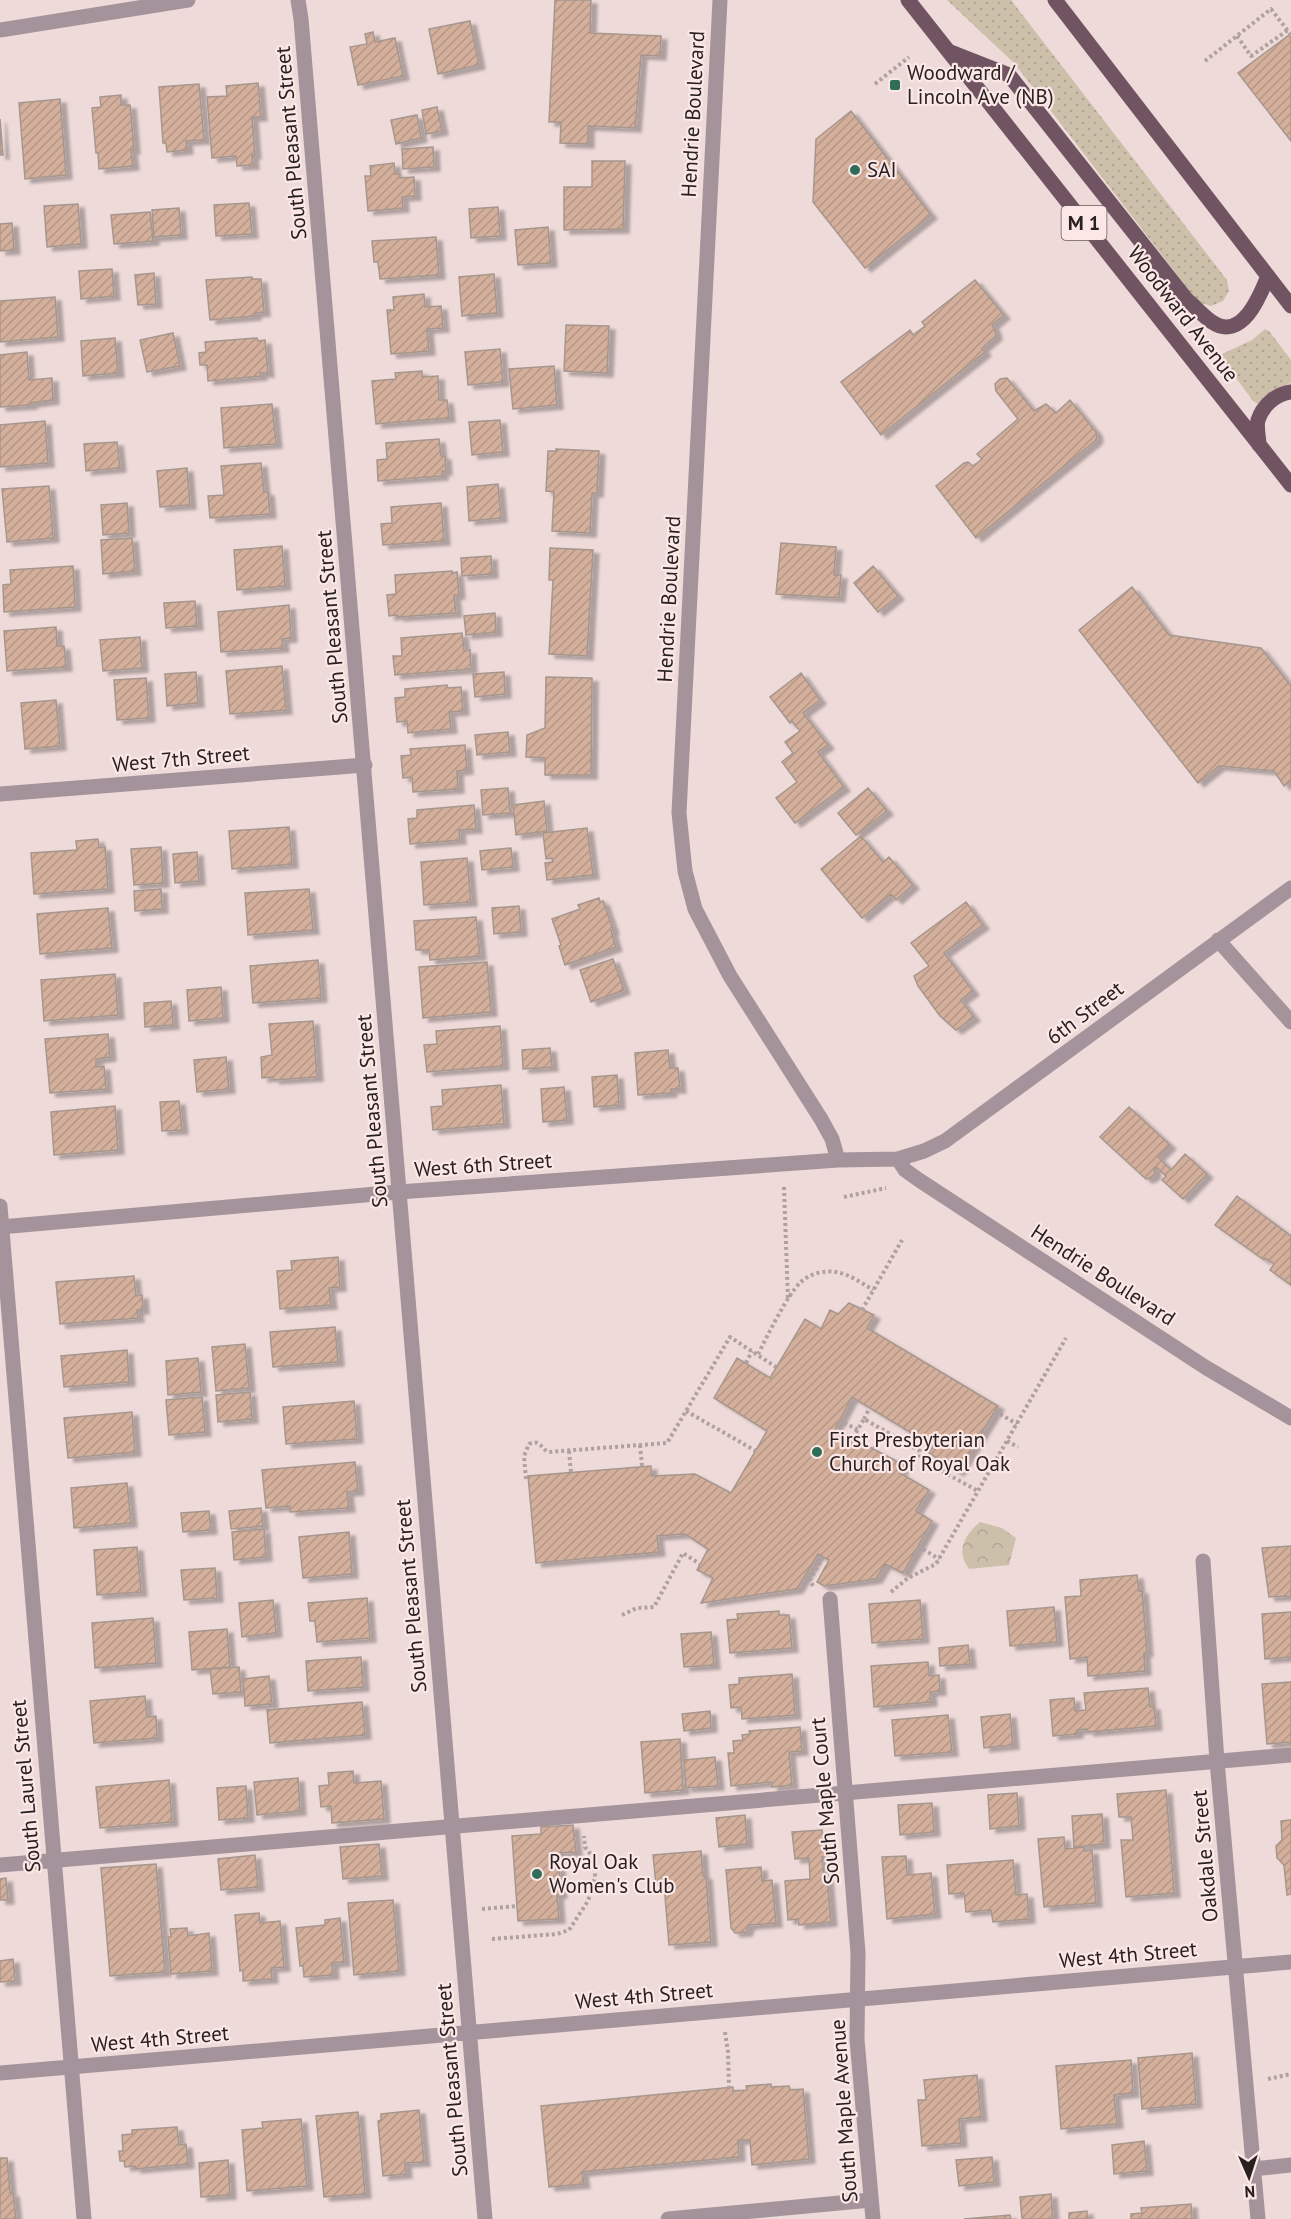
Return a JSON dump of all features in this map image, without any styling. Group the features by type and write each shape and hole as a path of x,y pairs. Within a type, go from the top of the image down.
{"main road":[{"name":"Woodward Avenue","path":"908,0 1291,486"},
{"path":"1057,1 1291,306"},
{"path":"948,51 1009,75 1188,300 1214,323 1230,327 1246,318 1258,299 1268,276"},
{"path":"1259,445 1258,421 1268,404 1281,393 1291,392"}],"street":[{"path":"0,30 188,0"},
{"name":"South Pleasant Street","path":"298,0 302,25 365,765 419,1444 485,2219"},
{"name":"Hendrie Boulevard","path":"720,0 679,813 684,860 695,909 730,976 821,1119 832,1139 838,1160"},
{"name":"West 7th Street","path":"0,795 365,765"},
{"name":"6th Street","path":"898,1159 924,1151 945,1141 1291,888"},
{"path":"1218,940 1291,1022"},
{"name":"Hendrie Boulevard","path":"898,1159 905,1170 919,1180 1205,1367 1291,1418"},
{"name":"West 6th Street","path":"1,1227 399,1192 838,1160 898,1159"},
{"name":"South Laurel Street","path":"0,1206 84,2219"},
{"name":"Oakdale Street","path":"1203,1561 1217,1761 1258,2219"},
{"name":"South Maple Court","path":"824,1597 846,1793 858,1953 858,2000"},
{"path":"0,1865 1291,1755"},
{"name":"West 4th Street","path":"0,2073 1291,1962"},
{"name":"South Maple Avenue","path":"858,2000 857,2040 873,2219"},
{"path":"1253,2169 1291,2165"},
{"path":"668,2219 871,2200"}],"path":[{"path":"1205,61 1271,9 1291,34"},
{"path":"1237,36 1251,56 1288,30"},
{"path":"875,84 909,57"},
{"path":"784,1184 788,1300"},
{"path":"844,1197 886,1188"},
{"path":"862,1310 902,1240"},
{"path":"758,1354 800,1282 810,1276 822,1272 843,1273 873,1290"},
{"path":"526,1479 524,1456 529,1444 539,1442 548,1452 667,1443 730,1337 776,1367"},
{"path":"891,1592 908,1578 936,1564 1066,1338"},
{"path":"746,1363 753,1350"},
{"path":"854,1438 870,1407"},
{"path":"687,1411 756,1451"},
{"path":"995,1411 1017,1424"},
{"path":"864,1419 920,1451 920,1459 978,1491"},
{"path":"840,1420 858,1430"},
{"path":"874,1449 884,1430"},
{"path":"1007,1441 1018,1447"},
{"path":"640,1445 642,1466"},
{"path":"569,1451 571,1473"},
{"path":"918,1546 939,1559"},
{"path":"622,1615 637,1608 654,1607 683,1553 700,1564"},
{"path":"823,1557 810,1580 824,1597"},
{"path":"492,1939 557,1934 569,1930 588,1901 595,1878 595,1860 585,1847 583,1815"},
{"path":"478,1909 517,1906"},
{"path":"722,2010 728,2052 729,2088"},
{"path":"1265,2079 1291,2074"}],"green space":[{"path":"947,0 1011,0 1227,280 1229,291 1223,301 1211,306 1198,302 1014,63"},
{"path":"1265,329 1291,360 1291,383 1272,391 1258,404 1253,401 1222,359 1222,354 1252,340"},
{"path":"980,1522 1002,1528 1016,1538 1009,1565 969,1569 962,1550 966,1538"}],"building":[{"path":"555,0 591,0 590,33 661,36 660,56 641,55 635,128 588,126 588,144 560,143 561,122 549,122"},
{"path":"470,21 479,65 438,74 429,29"},
{"path":"373,32 375,42 395,38 403,76 358,85 350,47 367,44 365,34"},
{"path":"1289,35 1291,38 1291,141 1238,73"},
{"path":"258,83 261,117 252,117 255,155 252,155 253,165 237,166 236,156 212,158 207,97 227,96 226,86"},
{"path":"199,84 204,140 186,141 187,150 167,152 166,143 163,143 159,87"},
{"path":"121,95 121,105 130,105 133,166 99,169 92,108 101,107 100,97"},
{"path":"60,99 66,175 25,179 19,103"},
{"path":"437,107 442,131 426,134 422,110"},
{"name":"SAI","path":"851,111 931,215 865,268 813,202 816,139"},
{"path":"417,115 421,138 396,144 391,120"},
{"path":"0,119 3,155 0,155"},
{"path":"433,147 434,167 403,169 402,149"},
{"path":"592,161 625,161 623,229 564,230 564,187 592,187"},
{"path":"394,163 395,174 400,174 400,178 414,177 415,196 402,197 403,208 368,211 365,176 371,176 370,166"},
{"path":"249,203 252,234 216,236 214,205"},
{"path":"78,204 81,244 47,247 44,206"},
{"path":"498,207 500,236 471,238 469,209"},
{"path":"179,208 181,235 154,237 152,210"},
{"path":"150,212 153,241 114,244 111,215"},
{"path":"12,223 14,250 0,251 0,224"},
{"path":"548,227 551,263 518,265 515,230"},
{"path":"436,237 439,275 380,279 378,262 374,262 372,241"},
{"path":"112,269 114,296 81,299 79,271"},
{"path":"154,273 156,304 138,305 135,275"},
{"path":"494,274 497,313 462,316 459,277"},
{"path":"252,277 252,279 261,279 264,312 255,313 255,316 210,320 206,280"},
{"path":"975,280 1004,315 992,325 996,336 982,348 985,352 881,435 841,382 910,330 913,335 925,326 922,322"},
{"path":"424,294 425,307 441,306 443,328 427,329 429,351 391,354 387,310 394,310 393,297"},
{"path":"55,297 58,337 0,342 0,301"},
{"path":"566,325 609,326 607,373 564,371"},
{"path":"173,333 180,366 147,372 140,340"},
{"path":"115,338 118,373 83,376 81,341"},
{"path":"257,338 258,341 265,340 268,373 260,373 261,376 208,381 207,365 200,365 199,353 206,352 205,342"},
{"path":"500,349 503,382 468,385 465,352"},
{"path":"27,352 29,380 52,378 53,400 31,403 31,405 0,407 0,355"},
{"path":"554,366 557,405 513,409 509,369"},
{"path":"422,371 422,377 438,376 439,400 447,400 449,418 376,424 372,381 396,379 395,373"},
{"path":"1007,378 1034,411 1046,404 1056,413 1070,400 1096,432 1097,438 976,538 936,486 964,463 968,462 973,466 982,459 977,454 1018,419 996,391 995,384 1000,379"},
{"path":"272,404 276,444 224,448 221,408"},
{"path":"500,420 503,452 472,455 469,422"},
{"path":"45,421 48,463 0,467 0,425"},
{"path":"439,439 441,456 445,456 446,471 442,471 442,476 378,481 377,460 387,459 386,443"},
{"path":"117,442 120,468 86,471 84,444"},
{"path":"556,449 599,451 597,493 592,493 590,533 552,531 554,492 546,491 548,451 557,451"},
{"path":"261,463 264,492 268,492 270,514 210,518 208,496 224,495 221,466"},
{"path":"187,468 190,505 160,507 157,471"},
{"path":"498,484 501,518 469,521 467,487"},
{"path":"49,486 53,538 7,542 2,489"},
{"path":"127,503 129,533 103,535 101,505"},
{"path":"441,503 444,541 383,545 381,524 392,523 391,507"},
{"path":"132,538 135,571 103,574 101,540"},
{"path":"781,543 836,547 834,575 841,575 839,598 776,594"},
{"path":"282,546 285,586 237,590 234,550"},
{"path":"550,548 593,550 587,656 549,654 553,580 549,580"},
{"path":"491,556 492,574 462,576 461,558"},
{"path":"73,566 75,607 4,612 3,585 11,584 10,570"},
{"path":"873,566 898,596 878,612 854,583"},
{"path":"452,571 452,573 457,572 459,595 454,595 456,613 389,616 387,595 396,594 395,575"},
{"path":"1132,587 1169,635 1261,648 1291,686 1291,781 1284,786 1274,771 1219,766 1198,783 1079,630"},
{"path":"195,601 197,626 166,628 164,603"},
{"path":"289,605 291,638 282,639 283,648 221,652 218,612"},
{"path":"495,613 496,632 466,635 464,616"},
{"path":"56,627 57,646 64,646 66,667 7,671 4,631"},
{"path":"462,633 464,651 470,650 471,669 395,675 393,656 402,656 401,638"},
{"path":"140,637 142,668 103,671 100,640"},
{"path":"282,666 286,710 230,714 226,671"},
{"path":"196,672 198,703 167,706 165,674"},
{"path":"504,672 505,694 475,697 473,674"},
{"path":"801,673 820,700 803,713 828,745 818,752 844,787 795,823 776,798 797,782 782,762 793,753 785,742 800,731 792,721 790,723 770,697"},
{"path":"546,677 592,678 591,775 545,775 545,758 526,757 527,735 545,728"},
{"path":"146,678 149,718 117,720 114,680"},
{"path":"447,685 448,688 461,687 463,711 449,712 451,729 408,733 407,721 397,722 395,698 405,697 405,689"},
{"path":"56,700 60,746 25,749 21,703"},
{"path":"508,732 510,752 477,755 475,735"},
{"path":"465,745 467,770 457,771 458,789 413,792 412,777 403,778 401,756 411,755 410,749"},
{"path":"508,788 510,813 483,815 481,790"},
{"path":"868,788 887,811 856,835 838,813"},
{"path":"544,801 547,831 516,835 513,805"},
{"path":"474,805 476,829 459,830 460,840 410,844 408,819 417,818 417,810"},
{"path":"289,827 292,864 232,869 229,831"},
{"path":"587,828 593,875 547,880 545,863 553,862 552,858 546,859 543,833"},
{"path":"861,836 883,862 889,857 913,885 896,900 891,894 862,918 821,869"},
{"path":"98,839 99,848 105,847 108,889 34,894 31,853 77,850 76,841"},
{"path":"161,847 163,883 134,885 131,849"},
{"path":"511,848 513,867 482,870 480,851"},
{"path":"197,852 199,881 175,883 173,854"},
{"path":"467,858 471,902 424,905 421,862"},
{"path":"161,889 162,909 135,911 134,891"},
{"path":"309,889 313,930 248,935 245,893"},
{"path":"599,898 600,902 603,901 616,947 565,965 552,919 580,909 578,905"},
{"path":"966,902 983,925 944,953 973,991 961,1000 974,1017 956,1030 940,1016 918,986 914,976 929,966 911,943"},
{"path":"519,906 521,932 494,934 492,908"},
{"path":"108,908 112,948 40,954 37,914"},
{"path":"476,917 480,956 430,960 429,950 416,950 414,921"},
{"path":"613,959 624,990 591,1002 580,970"},
{"path":"318,960 321,998 253,1003 250,966"},
{"path":"487,962 491,1012 423,1018 419,967"},
{"path":"115,974 118,1015 44,1021 41,980"},
{"path":"221,987 223,1018 189,1021 187,990"},
{"path":"171,1001 173,1025 145,1027 144,1003"},
{"path":"313,1021 317,1077 274,1080 273,1077 262,1078 261,1057 272,1055 269,1024"},
{"path":"500,1026 503,1066 427,1072 424,1045 437,1044 436,1031"},
{"path":"108,1034 110,1057 96,1059 96,1067 104,1066 106,1089 50,1093 45,1039"},
{"path":"550,1048 552,1067 523,1069 522,1050"},
{"path":"668,1050 670,1068 678,1068 680,1089 671,1089 671,1093 638,1095 635,1053"},
{"path":"226,1057 229,1089 197,1092 194,1060"},
{"path":"617,1075 619,1105 594,1107 592,1077"},
{"path":"501,1085 504,1124 433,1130 431,1107 443,1106 442,1090"},
{"path":"564,1087 567,1120 543,1122 541,1089"},
{"path":"179,1101 182,1130 162,1131 160,1102"},
{"path":"115,1106 118,1150 54,1155 51,1112"},
{"path":"1129,1107 1170,1145 1158,1157 1171,1170 1185,1154 1207,1174 1183,1199 1162,1180 1166,1176 1156,1167 1155,1174 1146,1179 1100,1137"},
{"path":"1237,1196 1291,1236 1291,1285 1270,1270 1274,1264 1265,1258 1264,1260 1215,1225"},
{"path":"338,1257 340,1287 329,1288 331,1305 280,1309 277,1271 292,1270 291,1261"},
{"path":"134,1276 136,1296 142,1295 143,1310 137,1310 138,1318 60,1324 56,1282"},
{"name":"First Presbyterian Church of Royal Oak","path":"849,1303 874,1315 867,1328 998,1406 958,1472 929,1453 933,1446 852,1397 835,1429 904,1465 900,1473 929,1490 916,1511 932,1521 903,1573 885,1564 876,1579 824,1586 817,1582 829,1560 818,1554 797,1589 701,1603 713,1578 697,1570 708,1549 685,1534 657,1536 659,1552 536,1563 528,1476 651,1466 651,1476 695,1474 731,1493 767,1431 714,1398 737,1358 770,1378 805,1319 821,1329 830,1310 838,1314"},
{"path":"335,1327 338,1362 273,1367 270,1332"},
{"path":"245,1344 249,1388 216,1391 212,1347"},
{"path":"127,1350 129,1382 64,1387 61,1356"},
{"path":"198,1358 201,1392 168,1395 166,1361"},
{"path":"250,1392 252,1419 218,1422 216,1395"},
{"path":"202,1397 205,1432 169,1435 166,1400"},
{"path":"354,1401 357,1439 286,1444 283,1407"},
{"path":"132,1412 135,1452 68,1458 64,1418"},
{"path":"355,1462 358,1491 347,1492 349,1508 290,1512 290,1506 266,1508 262,1470"},
{"path":"127,1483 131,1523 74,1528 71,1488"},
{"path":"261,1508 263,1526 231,1529 229,1511"},
{"path":"209,1511 211,1530 183,1532 181,1513"},
{"path":"264,1529 266,1557 234,1560 232,1532"},
{"path":"349,1532 352,1574 303,1578 299,1537"},
{"path":"1291,1546 1291,1596 1269,1597 1262,1548"},
{"path":"137,1547 141,1592 97,1595 94,1550"},
{"path":"215,1568 217,1598 184,1600 181,1570"},
{"path":"1137,1575 1139,1591 1142,1590 1147,1652 1144,1653 1145,1671 1088,1676 1087,1657 1070,1659 1065,1597 1081,1596 1080,1580"},
{"path":"367,1598 370,1638 317,1642 315,1621 310,1621 308,1603"},
{"path":"273,1600 276,1633 242,1637 239,1603"},
{"path":"920,1600 923,1639 872,1643 869,1604"},
{"path":"1054,1607 1057,1642 1010,1646 1007,1611"},
{"path":"779,1611 779,1615 789,1615 792,1648 730,1653 727,1620 738,1619 737,1614"},
{"path":"1291,1612 1291,1657 1265,1659 1262,1614"},
{"path":"153,1618 156,1663 95,1668 92,1623"},
{"path":"227,1629 230,1667 192,1670 189,1632"},
{"path":"711,1632 714,1665 684,1667 681,1634"},
{"path":"968,1645 970,1664 940,1666 939,1648"},
{"path":"361,1657 363,1687 308,1691 306,1661"},
{"path":"928,1662 929,1676 939,1675 940,1691 930,1692 931,1702 874,1707 871,1666"},
{"path":"239,1667 241,1692 213,1694 210,1669"},
{"path":"792,1674 795,1715 742,1719 741,1707 731,1708 729,1685 739,1684 739,1678"},
{"path":"269,1676 272,1704 245,1706 243,1679"},
{"path":"1291,1682 1291,1742 1267,1744 1262,1684"},
{"path":"1148,1688 1150,1707 1154,1706 1156,1726 1088,1732 1087,1729 1077,1730 1077,1734 1053,1736 1050,1700 1074,1698 1075,1711 1086,1710 1084,1693"},
{"path":"145,1696 147,1717 156,1716 157,1738 94,1743 90,1701"},
{"path":"362,1702 365,1735 270,1743 267,1710"},
{"path":"710,1711 711,1728 684,1731 682,1714"},
{"path":"1010,1714 1013,1745 984,1748 981,1717"},
{"path":"948,1715 952,1752 895,1756 892,1720"},
{"path":"800,1727 802,1751 789,1752 792,1785 772,1787 771,1782 731,1786 728,1753 734,1753 733,1741 743,1740 742,1735 750,1734 749,1731"},
{"path":"680,1739 683,1790 645,1793 641,1742"},
{"path":"715,1757 718,1786 686,1788 684,1760"},
{"path":"353,1771 354,1783 381,1781 384,1819 332,1823 331,1806 321,1807 319,1786 329,1785 328,1773"},
{"path":"298,1778 300,1811 257,1815 254,1782"},
{"path":"169,1780 172,1822 100,1828 96,1787"},
{"path":"246,1786 248,1818 219,1820 217,1788"},
{"path":"1166,1790 1174,1893 1126,1897 1121,1840 1133,1840 1131,1817 1119,1817 1117,1794"},
{"path":"1017,1793 1019,1826 990,1829 988,1795"},
{"path":"932,1803 934,1832 900,1835 898,1805"},
{"path":"1102,1814 1104,1844 1074,1847 1072,1816"},
{"path":"745,1815 747,1844 719,1847 716,1818"},
{"path":"1291,1820 1291,1894 1287,1895 1284,1865 1277,1858 1276,1846 1282,1840 1281,1821"},
{"name":"Royal Oak Women's Club","path":"573,1825 576,1852 558,1853 561,1894 557,1895 559,1919 518,1921 512,1836 541,1834 541,1827"},
{"path":"822,1830 825,1857 822,1857 824,1878 827,1877 831,1922 799,1925 798,1919 788,1920 785,1881 810,1879 809,1858 795,1859 792,1832"},
{"path":"1064,1837 1065,1849 1084,1847 1084,1851 1092,1850 1096,1903 1044,1907 1038,1839"},
{"path":"379,1844 382,1876 343,1879 340,1847"},
{"path":"701,1851 703,1876 706,1876 711,1942 669,1945 664,1884 656,1885 653,1855"},
{"path":"255,1855 258,1887 221,1890 218,1859"},
{"path":"906,1856 907,1875 931,1873 935,1914 887,1919 882,1857"},
{"path":"1013,1860 1016,1895 1027,1894 1029,1919 993,1922 991,1910 966,1912 964,1893 949,1894 947,1865"},
{"path":"156,1864 165,1972 110,1976 101,1868"},
{"path":"761,1867 762,1881 772,1880 776,1923 749,1925 746,1932 735,1933 731,1928 726,1870"},
{"path":"6,1878 8,1900 0,1900 0,1879"},
{"path":"393,1900 399,1971 354,1975 348,1903"},
{"path":"259,1913 260,1923 280,1921 284,1967 271,1968 272,1979 243,1981 235,1915"},
{"path":"340,1918 344,1962 332,1963 333,1975 304,1977 303,1966 300,1966 296,1928 325,1925 325,1920"},
{"path":"187,1928 188,1936 209,1933 212,1971 171,1974 168,1937 171,1937 170,1929"},
{"path":"13,1959 15,1981 0,1982 0,1961"},
{"path":"1192,2053 1196,2104 1142,2109 1138,2058"},
{"path":"1131,2060 1133,2093 1114,2095 1117,2124 1061,2129 1056,2066"},
{"path":"977,2075 981,2117 959,2119 961,2143 922,2146 918,2100 926,2100 924,2080"},
{"path":"771,2084 771,2087 789,2086 790,2090 803,2089 809,2159 752,2165 750,2140 738,2140 739,2157 582,2172 584,2184 549,2187 541,2106 733,2087 733,2091 747,2090 746,2086"},
{"path":"419,2110 424,2162 405,2163 406,2174 383,2176 378,2121 381,2120 381,2114"},
{"path":"358,2112 365,2194 324,2197 316,2116"},
{"path":"301,2119 307,2186 247,2191 242,2130 263,2128 262,2122"},
{"path":"177,2127 179,2145 186,2144 188,2164 135,2169 135,2166 125,2167 124,2161 120,2161 119,2151 123,2151 122,2135 132,2134 132,2130"},
{"path":"1144,2141 1147,2171 1114,2174 1112,2145"},
{"path":"992,2157 994,2182 959,2186 956,2160"},
{"path":"0,2158 7,2158 10,2193 13,2193 16,2219 0,2219"},
{"path":"228,2160 230,2195 201,2197 199,2163"},
{"path":"1051,2194 1053,2219 1022,2219 1020,2197"},
{"path":"1191,2204 1192,2219 1131,2219 1131,2214 1142,2213 1141,2208"},
{"path":"1087,2211 1087,2219 1069,2219 1069,2213"},
{"path":"1010,2215 1011,2219 964,2219"}],"place":[{"name":"Woodward / Lincoln Ave (NB)","path":"895,85"},
{"name":"SAI","path":"855,170"},
{"name":"First Presbyterian Church of Royal Oak","path":"817,1452"},
{"name":"Royal Oak Women's Club","path":"537,1874"}]}
